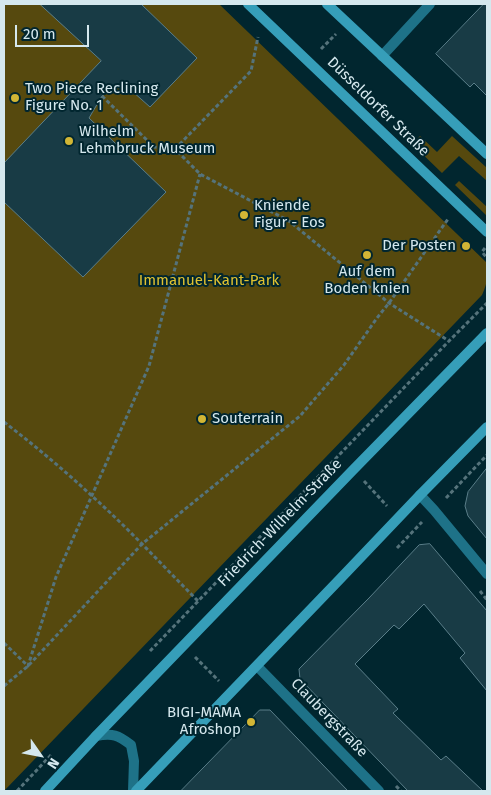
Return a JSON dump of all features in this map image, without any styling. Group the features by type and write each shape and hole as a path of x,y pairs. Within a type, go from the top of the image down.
{"main road":[{"name":"Düsseldorfer Straße","path":"248,4 487,232"},
{"path":"327,4 487,154"},
{"name":"Friedrich-Wilhelm-Straße","path":"45,791 487,333"},
{"path":"135,791 487,427"}],"street":[{"path":"382,56 430,4"},
{"path":"420,496 487,574"},
{"name":"Claubergstraße","path":"257,666 379,791"},
{"path":"96,736 106,734 121,737 131,745 134,761 135,791"}],"path":[{"path":"308,62 346,23"},
{"path":"174,149 252,71 259,32"},
{"path":"102,96 154,147 174,149 200,174 289,221 389,304 449,341"},
{"path":"28,666 56,577 148,366 200,174"},
{"path":"4,686 28,666 142,544 300,416 344,365 448,219"},
{"path":"487,246 482,252 487,258"},
{"path":"149,652 487,303"},
{"path":"4,422 92,496 198,601"},
{"path":"353,470 398,518"},
{"path":"169,632 231,693"},
{"path":"4,643 28,666"},
{"path":"17,791 57,750"}],"green space":[{"name":"Immanuel-Kant-Park","path":"4,4 219,4 486,262 487,275 482,295 4,791"},
{"path":"420,136 437,152 452,136 487,168 487,181 459,156 442,173 412,144"},
{"path":"459,181 487,207 487,216 455,185"}],"building":[{"name":"Wilhelm Lehmbruck Museum","path":"40,4 141,4 197,58 150,107 123,83 102,96 89,118 166,192 83,277 4,202 4,163 101,61"},
{"path":"484,4 487,4 487,96 474,83 470,87 436,54"},
{"path":"487,468 487,539 468,516 465,506 468,492"},
{"path":"430,544 487,611 487,691 460,658 465,653 424,604 399,629 394,625 355,664 398,709 393,713 441,760 446,756 483,791 408,791 300,679 299,669 419,545"},
{"path":"260,710 270,710 348,791 181,791"}],"place":[{"name":"Two Piece Reclining Figure No. 1","path":"15,98"},
{"name":"Wilhelm Lehmbruck Museum","path":"69,141"},
{"name":"Kniende Figur - Eos","path":"244,215"},
{"name":"Der Posten","path":"466,246"},
{"name":"Auf dem Boden knien","path":"367,255"},
{"name":"Souterrain","path":"202,419"},
{"name":"BIGI-MAMA Afroshop","path":"251,722"}]}
